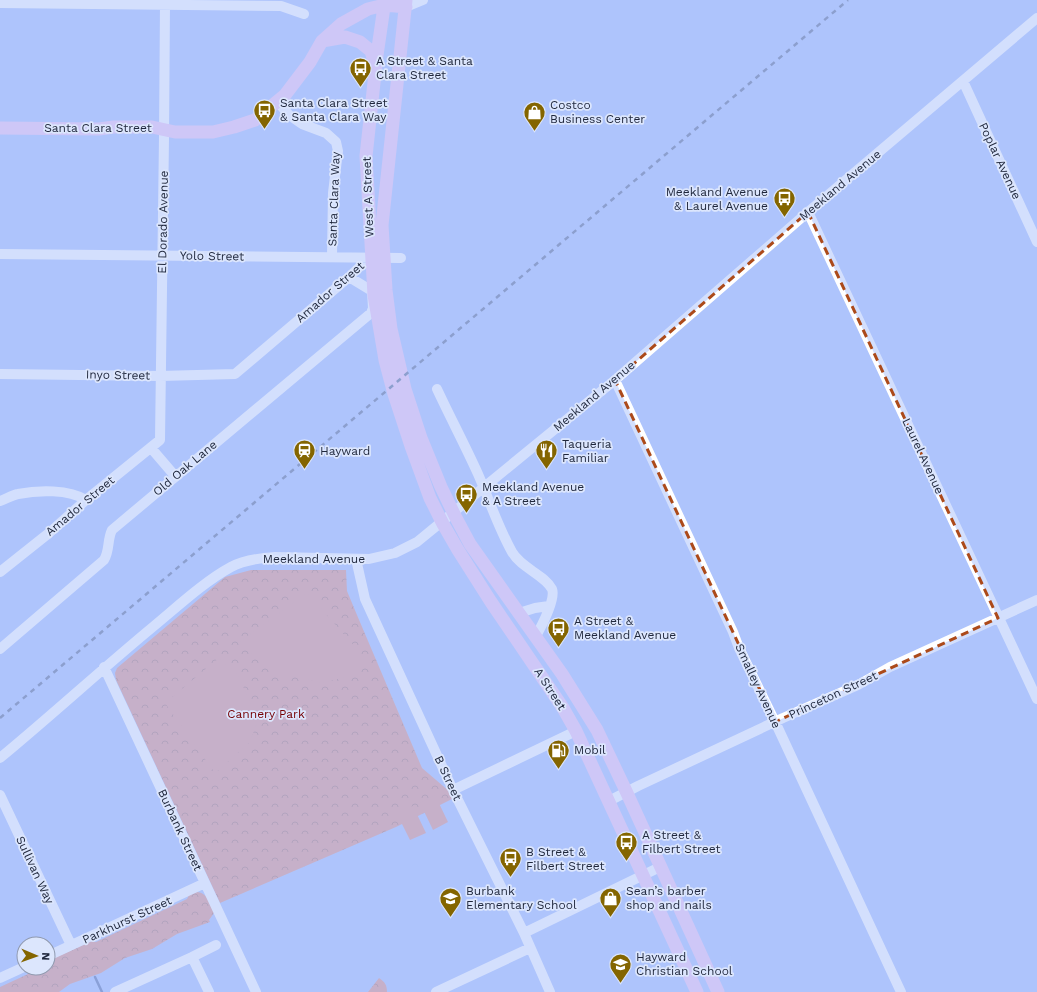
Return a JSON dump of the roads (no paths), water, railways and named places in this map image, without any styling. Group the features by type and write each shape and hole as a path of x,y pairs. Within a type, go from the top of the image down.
{"main road":[{"path":"387,2 406,3"},
{"name":"West A Street","path":"387,2 375,69 366,156 374,296 385,360 400,391"},
{"name":"Santa Clara Street","path":"0,128 99,129 114,127 152,127 175,132 213,132 234,127 255,120 285,95 310,62 322,41 341,24 368,9 387,2"},
{"name":"West A Street","path":"400,391 386,290 382,225 406,3"},
{"path":"322,41 345,37 360,42 371,51 375,69"},
{"name":"A Street","path":"400,391 441,487 470,544 562,674 597,730 718,992"},
{"name":"A Street","path":"400,391 430,498 458,550 491,602 563,708 576,731 697,992"}],"street":[{"path":"406,3 423,0"},
{"path":"0,2 281,6 304,14"},
{"name":"El Dorado Avenue","path":"160,440 165,4"},
{"name":"Meekland Avenue","path":"0,758 47,719 104,667 190,596 219,574 233,566 261,558 275,557 373,558 395,553 407,548 424,537 615,380 808,212 1037,18"},
{"name":"Poplar Avenue","path":"963,81 1037,242"},
{"name":"Santa Clara Way","path":"277,101 289,116 302,124 326,133 336,142 338,151 334,193 332,258"},
{"name":"Laurel Avenue","path":"808,212 1037,699"},
{"name":"Yolo Street","path":"0,254 401,258"},
{"name":"Amador Street","path":"235,374 349,277 370,257"},
{"name":"Old Oak Lane","path":"0,649 104,560 108,555 109,536 112,530 371,313 373,308 370,257"},
{"path":"349,277 372,291"},
{"name":"Inyo Street","path":"0,374 160,376 235,374"},
{"name":"Smalley Avenue","path":"615,380 901,992"},
{"path":"437,388 512,552 522,564 544,580 552,589 552,600 544,622 536,636"},
{"name":"Amador Street","path":"0,572 160,440"},
{"path":"151,448 175,476"},
{"path":"0,501 19,494 56,492 74,494 86,500"},
{"name":"B Street","path":"356,559 366,598 454,790 524,933 550,992"},
{"name":"Princeton Street","path":"609,801 626,791 858,685 890,668 1037,600"},
{"path":"519,613 535,608 549,606"},
{"name":"Burbank Street","path":"104,667 256,992"},
{"path":"454,790 576,731"},
{"name":"Sullivan Way","path":"0,795 71,945"},
{"path":"524,933 660,867"},
{"name":"Parkhurst Street","path":"56,952 205,883"},
{"path":"115,992 216,945"},
{"path":"436,992 530,948"},
{"path":"192,957 209,992"},
{"path":"0,978 16,971"}],"waterway":[{"path":"95,977 102,992"}],"railway":[{"path":"0,718 848,0"}],"place":[{"name":"A Street & Santa Clara Street","path":"361,88"},
{"name":"Santa Clara Street & Santa Clara Way","path":"264,130"},
{"name":"Costco Business Center","path":"534,132"},
{"name":"Meekland Avenue & Laurel Avenue","path":"784,218"},
{"name":"Hayward","path":"305,470"},
{"name":"Taqueria Familiar","path":"547,470"},
{"name":"Meekland Avenue & A Street","path":"466,514"},
{"name":"A Street & Meekland Avenue","path":"558,648"},
{"name":"Mobil","path":"558,770"},
{"name":"A Street & Filbert Street","path":"626,862"},
{"name":"B Street & Filbert Street","path":"510,878"},
{"name":"Burbank Elementary School","path":"450,918"},
{"name":"Sean’s barber shop and nails","path":"610,918"},
{"name":"Hayward Christian School","path":"620,984"}],"park label":[{"name":"Cannery Park","path":"266,714"}]}
